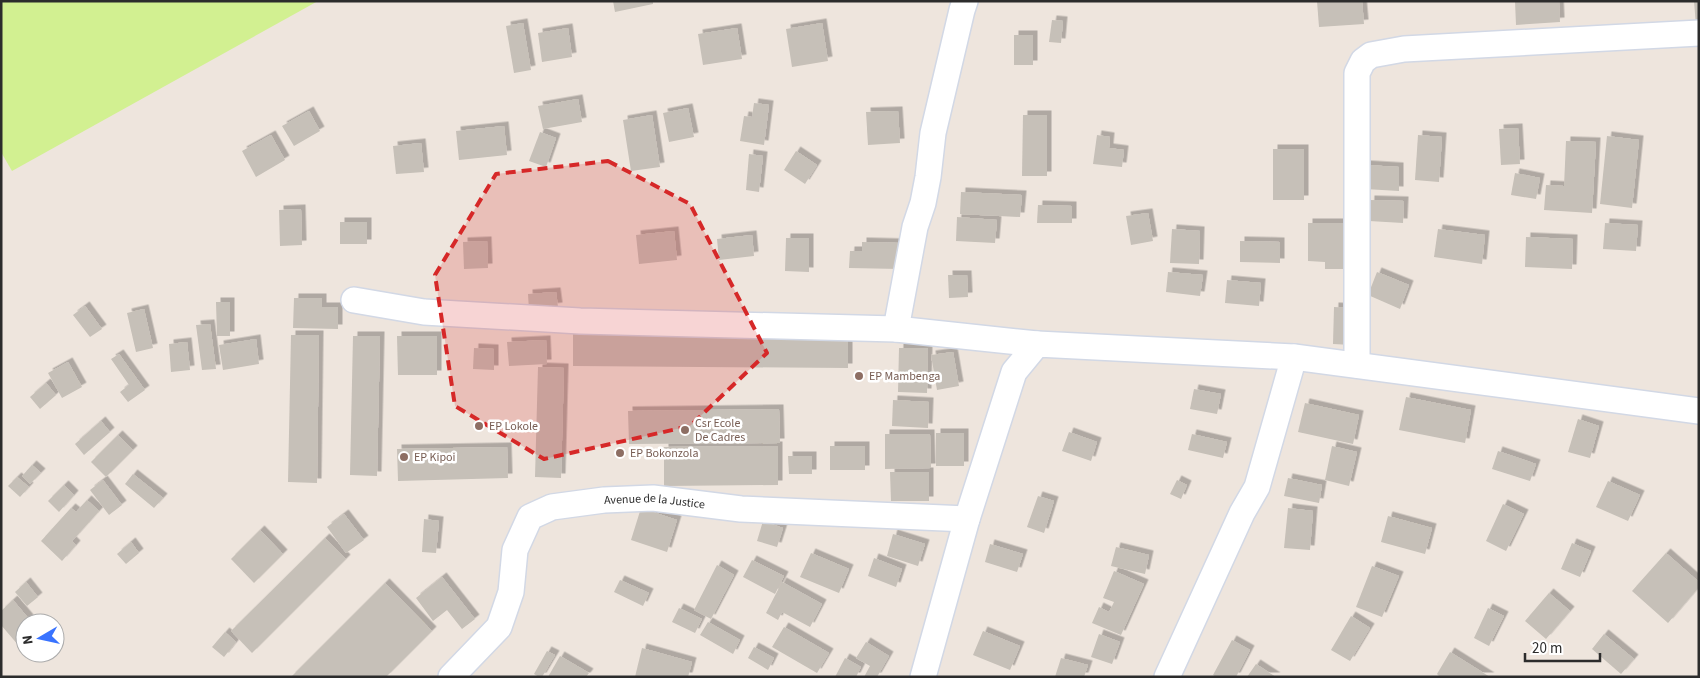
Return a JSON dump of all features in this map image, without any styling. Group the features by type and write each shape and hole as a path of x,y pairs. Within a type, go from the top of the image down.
{"street":[{"path":"896,329 915,227 923,203 928,177 933,133 965,1"},
{"path":"1357,365 1357,73 1363,61 1371,55 1404,49 1699,34"},
{"path":"354,300 424,312 580,321 896,329 1037,344 1294,357 1699,411"},
{"path":"1009,340 1014,372"},
{"path":"923,677 967,519 1014,372 1037,344"},
{"path":"1167,677 1242,513 1257,487 1294,357"},
{"name":"Avenue de la Justice","path":"451,677 499,627 511,592 515,550 526,525 530,517 552,507 604,500 653,498 742,509 967,519"}],"highlighted area":[{"path":"608,161 690,204 767,353 690,426 544,459 455,406 435,275 496,174"}],"green space":[{"path":"1,1 318,1 12,171 1,152"}],"building":[{"path":"613,1 653,1 653,4 615,12"},
{"path":"1317,1 1362,1 1364,24 1319,27"},
{"path":"1515,1 1559,1 1560,22 1516,25"},
{"path":"1694,1 1699,1 1699,26 1696,26"},
{"path":"1052,20 1063,21 1061,43 1049,42"},
{"path":"523,23 531,70 514,73 506,26"},
{"path":"822,23 828,61 792,67 786,29"},
{"path":"568,28 572,57 542,62 538,33"},
{"path":"737,28 742,59 703,65 698,34"},
{"path":"1014,35 1033,35 1033,65 1014,65"},
{"path":"578,99 582,122 543,129 538,106"},
{"path":"754,103 769,105 764,145 740,141 744,116 752,117"},
{"path":"688,108 694,137 669,142 663,113"},
{"path":"309,111 320,131 294,146 282,126"},
{"path":"898,111 900,143 868,145 866,112"},
{"path":"652,115 660,167 631,171 623,120"},
{"path":"1023,115 1047,115 1047,176 1022,176"},
{"path":"504,126 507,155 459,160 456,131"},
{"path":"1518,128 1520,164 1501,165 1499,129"},
{"path":"540,132 556,138 546,167 529,161"},
{"path":"271,135 285,160 256,177 242,151"},
{"path":"1097,135 1110,137 1109,148 1124,150 1122,167 1093,164"},
{"path":"1418,135 1442,137 1439,182 1415,180"},
{"path":"1607,136 1639,140 1632,208 1600,204"},
{"path":"1566,141 1596,142 1592,213 1544,210 1546,185 1564,186"},
{"path":"421,143 424,172 396,174 393,146"},
{"path":"1273,149 1304,149 1304,200 1273,200"},
{"path":"796,151 817,165 805,184 784,170"},
{"path":"749,154 763,156 759,192 746,190"},
{"path":"1366,165 1399,167 1399,191 1365,189"},
{"path":"1515,173 1540,178 1536,199 1511,195"},
{"path":"961,192 1022,195 1020,217 960,214"},
{"path":"1370,200 1404,201 1403,223 1369,221"},
{"path":"1038,205 1072,206 1072,223 1037,223"},
{"path":"301,209 302,245 280,246 279,210"},
{"path":"1148,213 1153,241 1131,245 1126,216"},
{"path":"957,217 997,220 995,243 956,241"},
{"path":"340,222 367,222 367,244 340,244"},
{"path":"1308,223 1352,223 1352,269 1325,269 1325,262 1308,261"},
{"path":"1605,223 1638,225 1636,251 1603,249"},
{"path":"1172,229 1200,231 1199,264 1170,263"},
{"path":"1438,229 1485,235 1482,264 1434,257"},
{"path":"674,231 677,260 639,264 636,235"},
{"path":"752,235 754,256 719,260 717,239"},
{"path":"1526,237 1573,239 1572,269 1525,267"},
{"path":"786,238 809,238 809,272 785,271"},
{"path":"487,241 488,268 464,269 463,242"},
{"path":"1240,241 1280,242 1280,263 1240,262"},
{"path":"862,242 900,243 900,269 849,268 850,251 862,251"},
{"path":"1168,272 1203,275 1200,296 1166,292"},
{"path":"1377,272 1409,285 1400,309 1368,295"},
{"path":"948,275 967,275 968,297 949,298"},
{"path":"1227,280 1261,283 1259,306 1225,303"},
{"path":"556,292 558,307 529,310 528,294"},
{"path":"294,298 322,298 322,307 338,307 338,329 293,328"},
{"path":"216,302 230,302 230,336 217,336"},
{"path":"85,306 102,329 90,337 73,315"},
{"path":"1334,307 1353,308 1352,345 1333,344"},
{"path":"144,309 153,348 136,352 127,313"},
{"path":"210,324 216,369 202,370 196,325"},
{"path":"573,332 848,334 848,368 573,366"},
{"path":"291,335 319,335 317,483 288,482"},
{"path":"353,336 380,336 377,476 350,475"},
{"path":"397,336 437,336 437,375 398,375"},
{"path":"256,339 259,364 223,370 219,345"},
{"path":"546,340 547,364 509,366 507,342"},
{"path":"187,342 190,370 171,372 169,344"},
{"path":"474,348 494,349 494,370 473,369"},
{"path":"899,348 928,348 927,393 898,392"},
{"path":"953,352 959,386 937,390 931,355"},
{"path":"119,354 145,390 128,402 120,392 129,385 111,359"},
{"path":"68,362 82,387 62,398 48,373"},
{"path":"538,367 564,368 561,478 535,477"},
{"path":"46,383 56,395 40,409 30,397"},
{"path":"1194,389 1221,394 1217,414 1190,409"},
{"path":"1406,397 1471,410 1465,443 1399,430"},
{"path":"893,400 929,402 928,428 892,426"},
{"path":"1305,403 1359,415 1353,444 1298,432"},
{"path":"779,409 780,443 629,444 628,411"},
{"path":"1578,419 1599,426 1590,458 1568,452"},
{"path":"101,421 110,432 84,455 75,444"},
{"path":"1069,432 1097,442 1091,461 1062,451"},
{"path":"936,433 964,433 964,466 936,466"},
{"path":"885,434 930,434 931,468 885,469"},
{"path":"1192,434 1227,442 1223,458 1188,450"},
{"path":"118,435 133,450 106,477 91,462"},
{"path":"778,446 778,485 664,486 664,447"},
{"path":"830,446 865,446 865,470 830,470"},
{"path":"1332,446 1357,452 1349,486 1325,480"},
{"path":"507,447 508,478 398,481 397,449"},
{"path":"1498,451 1536,464 1530,481 1492,469"},
{"path":"788,456 812,456 812,474 789,474"},
{"path":"32,465 41,473 30,484 22,476"},
{"path":"890,472 929,472 929,501 891,501"},
{"path":"133,474 163,498 154,508 125,484"},
{"path":"17,477 29,487 20,497 8,486"},
{"path":"1288,478 1322,485 1319,503 1284,496"},
{"path":"103,480 122,505 109,515 90,490"},
{"path":"1177,480 1187,485 1181,499 1170,494"},
{"path":"1608,481 1640,495 1628,521 1596,507"},
{"path":"64,485 74,495 59,512 48,501"},
{"path":"1038,496 1054,501 1044,533 1027,527"},
{"path":"87,500 99,511 72,541 76,545 62,561 41,541 71,508 76,512"},
{"path":"1503,504 1524,514 1506,551 1486,541"},
{"path":"641,508 677,520 667,552 631,540"},
{"path":"1288,508 1313,511 1310,550 1284,548"},
{"path":"344,514 364,540 346,553 327,527"},
{"path":"1388,516 1432,528 1425,554 1381,542"},
{"path":"424,519 439,521 436,553 422,552"},
{"path":"763,521 783,528 777,547 757,541"},
{"path":"260,530 283,554 254,583 231,559"},
{"path":"893,534 925,544 918,566 887,556"},
{"path":"325,538 346,559 252,653 231,631"},
{"path":"131,542 139,553 126,564 117,554"},
{"path":"1572,543 1591,551 1580,577 1561,569"},
{"path":"990,544 1023,554 1017,572 985,562"},
{"path":"1116,547 1149,555 1145,574 1111,566"},
{"path":"811,553 849,569 839,593 800,577"},
{"path":"1666,553 1699,582 1699,587 1668,623 1632,591"},
{"path":"874,558 902,569 896,587 868,576"},
{"path":"752,560 784,576 775,594 743,577"},
{"path":"717,565 734,575 711,619 694,610"},
{"path":"1372,566 1399,576 1382,617 1356,607"},
{"path":"1114,571 1144,584 1121,635 1092,623 1099,607 1109,612 1114,602 1103,598"},
{"path":"442,577 475,619 462,629 447,610 433,621 416,598"},
{"path":"620,580 649,593 643,606 614,592"},
{"path":"26,582 38,597 27,606 15,592"},
{"path":"782,582 822,604 810,627 782,612 778,620 766,613"},
{"path":"385,583 432,631 386,677 291,677"},
{"path":"1549,593 1570,611 1546,639 1525,621"},
{"path":"13,600 24,613 15,613 15,641 1,625 1,611"},
{"path":"679,608 702,619 695,633 672,622"},
{"path":"1488,608 1504,616 1489,646 1474,638"},
{"path":"1351,616 1370,628 1350,661 1331,650"},
{"path":"708,622 740,640 733,654 700,635"},
{"path":"784,627 829,653 817,673 772,647"},
{"path":"983,631 1020,646 1010,670 973,655"},
{"path":"225,632 236,642 224,657 212,647"},
{"path":"1099,634 1120,642 1112,664 1091,657"},
{"path":"1604,634 1634,659 1621,674 1592,649"},
{"path":"1232,640 1250,650 1236,677 1216,677 1213,675"},
{"path":"866,642 889,656 877,677 864,677 870,666 856,658"},
{"path":"754,647 774,658 768,670 748,658"},
{"path":"642,648 692,662 688,677 635,677"},
{"path":"547,651 555,655 542,677 539,677 534,674"},
{"path":"1450,652 1490,677 1440,677 1437,674"},
{"path":"560,656 589,673 586,677 548,677"},
{"path":"845,658 861,667 856,677 835,677"},
{"path":"1061,658 1088,665 1084,677 1055,677"},
{"path":"1256,664 1276,677 1247,677"}],"place":[{"name":"EP Mambenga","path":"859,376"},
{"name":"EP Lokole","path":"479,426"},
{"name":"Csr Ecole De Cadres","path":"685,430"},
{"name":"EP Bokonzola","path":"620,453"},
{"name":"EP Kipoi","path":"404,457"}]}
